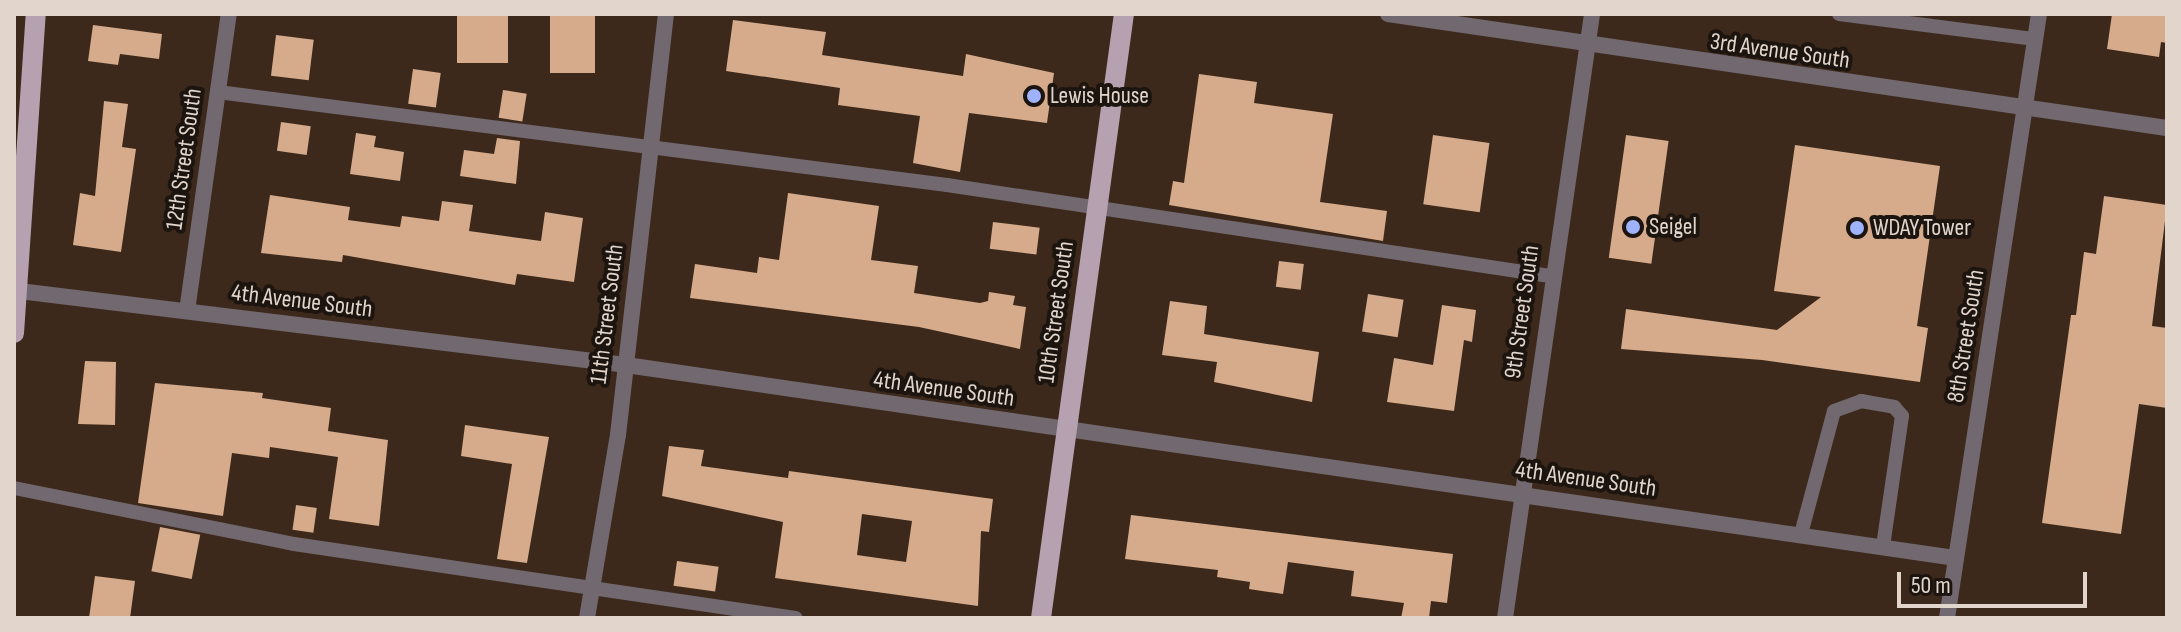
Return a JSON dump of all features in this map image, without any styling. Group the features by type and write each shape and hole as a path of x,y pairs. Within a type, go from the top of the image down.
{"main road":[{"path":"14,333 36,14"},
{"name":"10th Street South","path":"1041,618 1124,14"}],"street":[{"name":"12th Street South","path":"187,311 229,14"},
{"name":"11th Street South","path":"587,618 626,365 666,14"},
{"name":"3rd Avenue South","path":"1388,14 1587,46 2167,128"},
{"name":"9th Street South","path":"1505,618 1550,276 1592,14"},
{"name":"8th Street South","path":"1947,618 2039,14"},
{"name":"4th Avenue South","path":"19,291 626,365 1956,558"}],"lane":[{"path":"1839,14 2035,39"},
{"path":"218,92 650,145 1550,276"},
{"path":"1801,534 1834,411 1861,401 1894,407 1902,416 1883,546"},
{"path":"14,488 294,544 796,618"}],"building":[{"path":"457,14 508,14 508,63 457,63"},
{"path":"550,14 595,14 595,73 550,73"},
{"path":"2112,14 2167,14 2167,43 2161,42 2159,57 2107,49"},
{"path":"733,20 826,32 822,55 963,76 966,54 1054,73 1047,123 969,113 960,172 913,163 920,116 838,105 840,88 726,71"},
{"path":"93,25 162,34 159,59 120,54 118,65 88,61"},
{"path":"276,35 314,40 309,80 271,76"},
{"path":"413,69 441,73 436,108 408,104"},
{"path":"1199,74 1257,82 1254,103 1333,114 1320,202 1387,211 1383,241 1169,205 1173,181 1184,183"},
{"path":"503,90 527,94 522,121 499,118"},
{"path":"104,101 128,104 122,147 136,149 121,252 73,245 80,193 95,196"},
{"path":"281,122 311,126 307,155 277,151"},
{"path":"356,133 376,136 374,147 404,152 400,181 350,174"},
{"path":"1433,135 1489,143 1480,212 1423,204"},
{"path":"1626,135 1669,141 1651,264 1609,258"},
{"path":"497,138 520,141 516,184 460,176 464,150 494,154"},
{"name":"WDAY Tower","path":"1795,145 1940,166 1917,326 1928,328 1920,382 1762,360 1621,349 1626,309 1777,330 1821,297 1774,291"},
{"path":"788,193 879,206 871,260 918,266 914,293 980,303 988,301 989,292 1015,296 1013,305 1026,307 1020,349 919,327 690,298 695,264 757,273 759,257 779,260"},
{"path":"270,195 350,207 348,220 400,227 402,216 439,221 442,201 473,205 469,231 541,241 545,212 583,218 574,282 517,274 515,285 343,255 342,262 261,253"},
{"path":"2104,196 2167,205 2152,326 2167,328 2167,408 2139,404 2121,534 2042,523 2071,315 2076,315 2084,252 2096,254"},
{"path":"993,222 1040,228 1036,255 990,249"},
{"path":"1279,261 1304,264 1301,290 1276,287"},
{"path":"1368,294 1404,300 1398,337 1362,332"},
{"path":"1170,301 1207,306 1204,334 1319,352 1312,402 1214,382 1217,362 1162,355"},
{"path":"1442,305 1476,310 1472,342 1464,340 1454,411 1387,402 1394,358 1433,365"},
{"path":"85,361 116,362 115,425 78,424"},
{"path":"155,383 263,393 262,398 331,408 328,431 388,440 379,526 329,519 338,457 270,447 269,458 232,453 223,516 138,503"},
{"path":"465,425 549,437 527,563 497,559 512,464 461,456"},
{"path":"669,446 704,450 701,466 788,478 789,471 993,499 989,532 981,531 978,606 775,578 783,522 662,496","holes":["862,514 912,521 906,562 857,555"]},
{"path":"296,505 317,508 313,533 293,530"},
{"path":"1131,515 1453,554 1447,603 1431,601 1429,618 1401,618 1404,603 1351,596 1354,571 1288,562 1283,594 1249,589 1250,582 1217,577 1218,570 1125,559"},
{"path":"160,527 200,535 192,579 151,571"},
{"path":"677,561 719,567 715,592 674,586"},
{"path":"95,576 135,581 130,618 89,618"}],"place":[{"name":"Lewis House","path":"1034,96"},
{"name":"Seigel","path":"1633,227"},
{"name":"WDAY Tower","path":"1857,228"}]}
